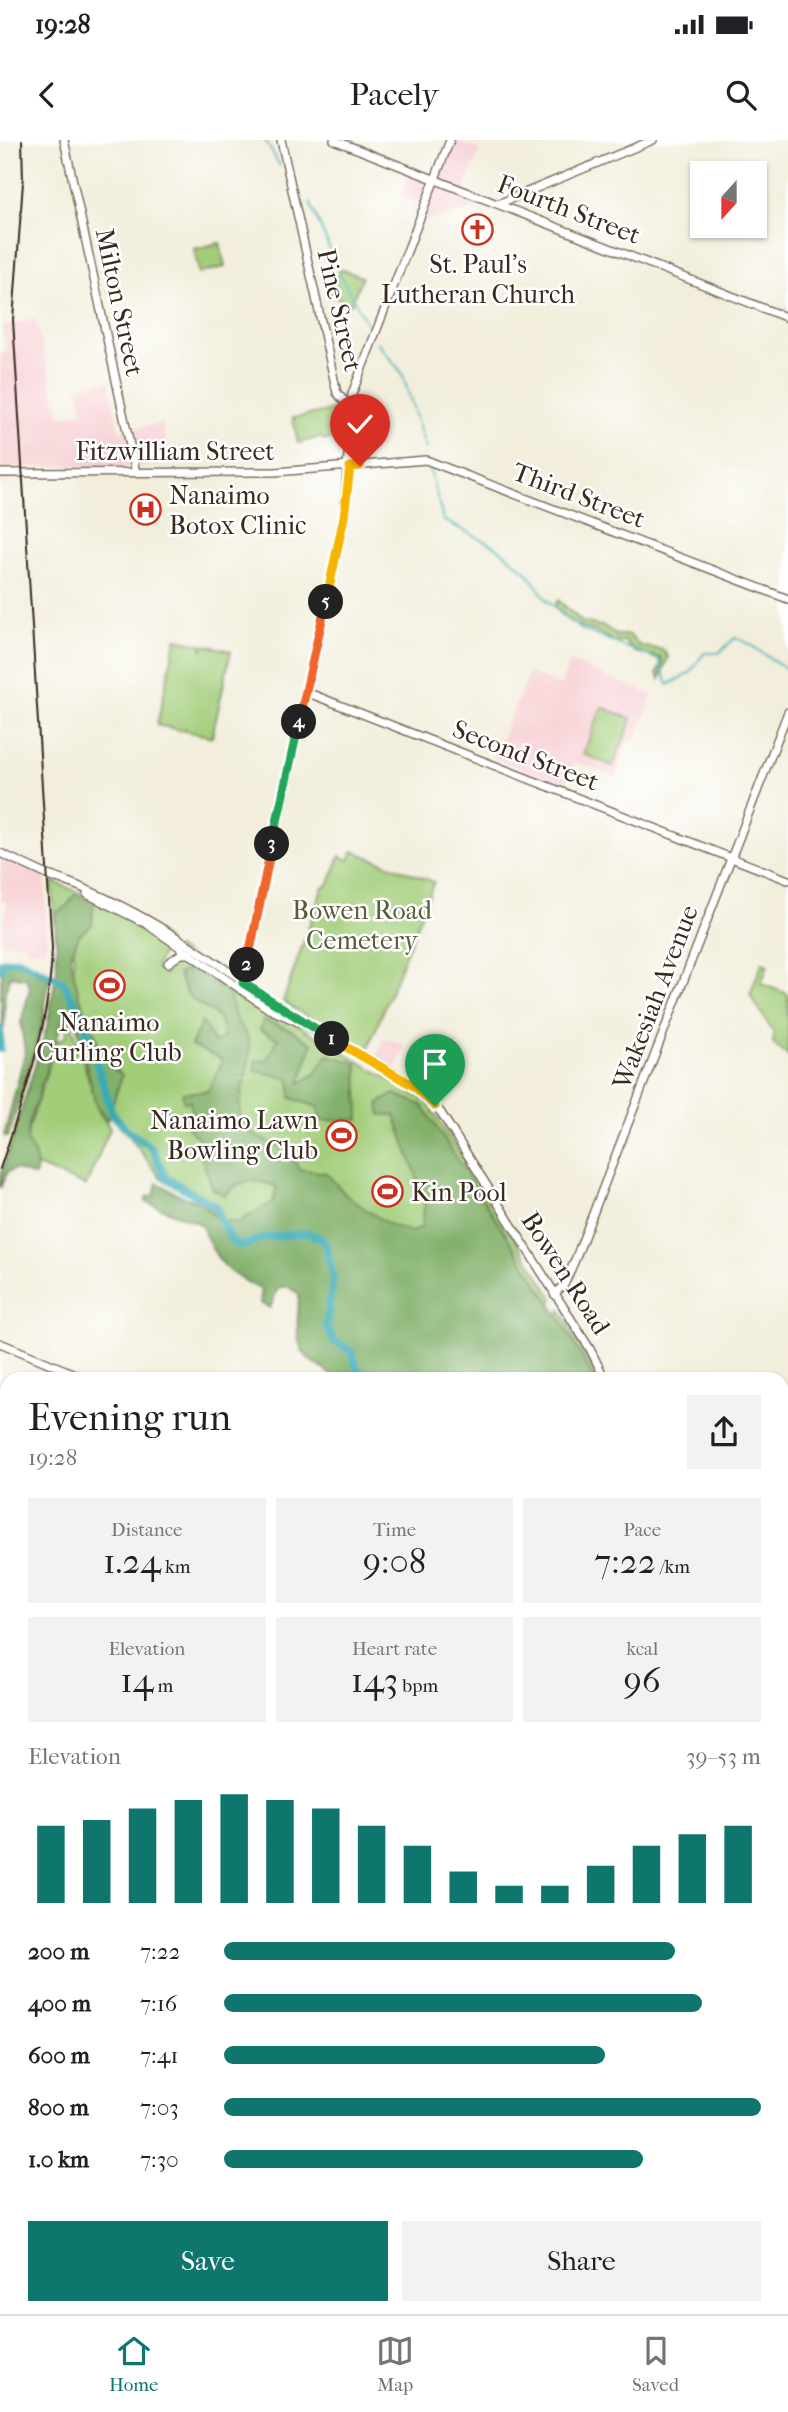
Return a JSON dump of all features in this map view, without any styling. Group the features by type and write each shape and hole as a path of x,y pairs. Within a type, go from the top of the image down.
{"street":[{"name":"Milton Street","path":"64,140 136,473"},
{"name":"Pine Street","path":"242,986 307,689 306,681 344,517 350,467 350,407 337,393 281,140"},
{"name":"Fourth Street","path":"334,140 788,318"},
{"path":"350,407 356,381 450,140"},
{"path":"498,204 653,140"},
{"path":"513,198 518,212"},
{"name":"Third Street","path":"350,467 426,460 442,463 788,599"},
{"name":"Fitzwilliam Street","path":"0,472 275,472 350,467"},
{"name":"Second Street","path":"307,689 788,880"},
{"name":"Wakesiah Avenue","path":"554,1294 566,1283 788,712"},
{"path":"0,853 115,901 175,938"},
{"name":"Bowen Road","path":"175,938 192,954 242,986"},
{"name":"Bowen Road","path":"175,938 229,972 269,1009 308,1026 414,1086 431,1100 602,1372"},
{"path":"168,963 181,954 192,954"},
{"path":"229,972 247,965"},
{"path":"0,1343 70,1372"}],"shaded area":[{"path":"455,140 480,150 466,185 466,196 485,204 451,217 423,221 428,207 400,196 409,174 437,185"},
{"path":"35,318 60,417 83,412 78,387 109,381 119,431 163,423 166,447 158,448 161,466 11,467 0,487 0,353 7,351 1,327"},
{"path":"570,662 653,695 636,741 629,739 615,777 575,762 564,787 493,758 529,673 560,685"},
{"path":"0,855 45,874 47,943 43,949 27,950 23,944 0,943 6,902 0,901"},
{"path":"384,1037 406,1046 397,1069 376,1057"}],"green space":[{"path":"220,243 225,267 199,273 194,249"},
{"path":"340,269 362,277 351,304 330,295"},
{"path":"343,408 341,435 324,441 322,437 298,443 293,418"},
{"path":"558,600 582,622 605,627 616,635 629,635 640,646 663,650 668,657 660,679 657,673 662,664 661,658 635,652 625,641 614,642 576,625 555,607"},
{"path":"176,639 202,644 202,650 205,645 231,651 212,737 186,731 185,727 184,731 157,725"},
{"path":"602,707 632,719 613,766 583,754"},
{"name":"Bowen Road Cemetery","path":"353,851 434,882 368,1049 364,1051 283,1002 322,888 328,885 340,856 349,860"},
{"path":"52,881 137,917 167,940 156,968 165,975 177,948 210,973 427,1102 553,1298 540,1331 548,1344 561,1310 594,1372 365,1372 326,1294 225,1227 197,1196 161,1178 123,1128 108,1114 73,979 74,952 61,952 61,942 56,942"},
{"path":"75,894 93,904 92,925 79,935 70,957 79,996 107,1063 122,1075 107,1121 96,1106 76,1021 66,1010 29,1124 27,1142 36,1158 35,1176 14,1169 7,1172 0,1188 0,1179 47,1027 57,971 56,913 67,906"},
{"path":"21,963 49,977 42,1026 8,1137 4,1136 25,1053 21,1023 30,988 27,979 11,976 5,991 4,1030 1,1006 2,973 3,965"},
{"path":"762,963 768,965 761,984 788,994 788,1056 773,1043 774,1033 750,995"},
{"path":"191,968 229,993 235,1017 248,1038 247,1072 240,1102 240,1116 247,1128 261,1139 286,1148 299,1169 326,1173 346,1195 368,1211 390,1225 412,1232 422,1227 425,1200 395,1115 381,1115 379,1103 395,1094 422,1105 560,1318 590,1372 328,1372 308,1358 300,1344 299,1294 287,1286 278,1288 270,1308 260,1303 262,1290 223,1264 211,1247 201,1224 146,1202 146,1197 154,1196 157,1183 186,1198 199,1201 217,1218 237,1223 273,1202 277,1187 249,1181 237,1185 225,1195 213,1189 202,1159 204,1144 185,1124 192,1111 190,1101 184,1102 182,1093 208,1091 223,1060 191,1045 202,1022 214,1043 223,1038 223,1030 214,1014 191,998 178,974"},
{"path":"69,1016 99,1112 110,1128 86,1186 10,1155 16,1140 30,1125 56,1042 66,1037"},
{"path":"264,1020 293,1031 312,1044 300,1083 315,1074 328,1055 357,1063 359,1119 320,1121 318,1107 291,1098 290,1079 254,1070 256,1060 266,1061 278,1039 260,1030"}],"waterway":[{"path":"265,140 280,166"},
{"path":"310,202 330,250"},
{"path":"340,274 368,326"},
{"path":"377,342 402,373 426,449"},
{"path":"430,470 443,520 497,547 526,571 546,599 580,629 659,660 668,685 690,673 704,653 719,653 735,638 788,669"},
{"path":"0,969 2,962 18,960 63,982 82,1015 112,1113 128,1131 152,1148 166,1178 215,1206 232,1242 243,1246 262,1238 308,1233 326,1244 333,1279 326,1326 334,1341 352,1352 359,1372"},
{"path":"0,1028 0,1049"}],"railway":[{"path":"0,1169 41,1033 52,948 13,320 23,182 22,140"}],"place":[{"name":"St. Paul's Lutheran Church","path":"478,229"},
{"name":"Nanaimo Botox Clinic","path":"146,510"},
{"name":"Nanaimo Curling Club","path":"109,986"},
{"name":"Nanaimo Lawn Bowling Club","path":"341,1135"},
{"name":"Kin Pool","path":"388,1192"}],"route":[{"path":"360,466 350,467 344,517 310,682 290,761 243,983 308,1026 414,1086 435,1106"}]}
